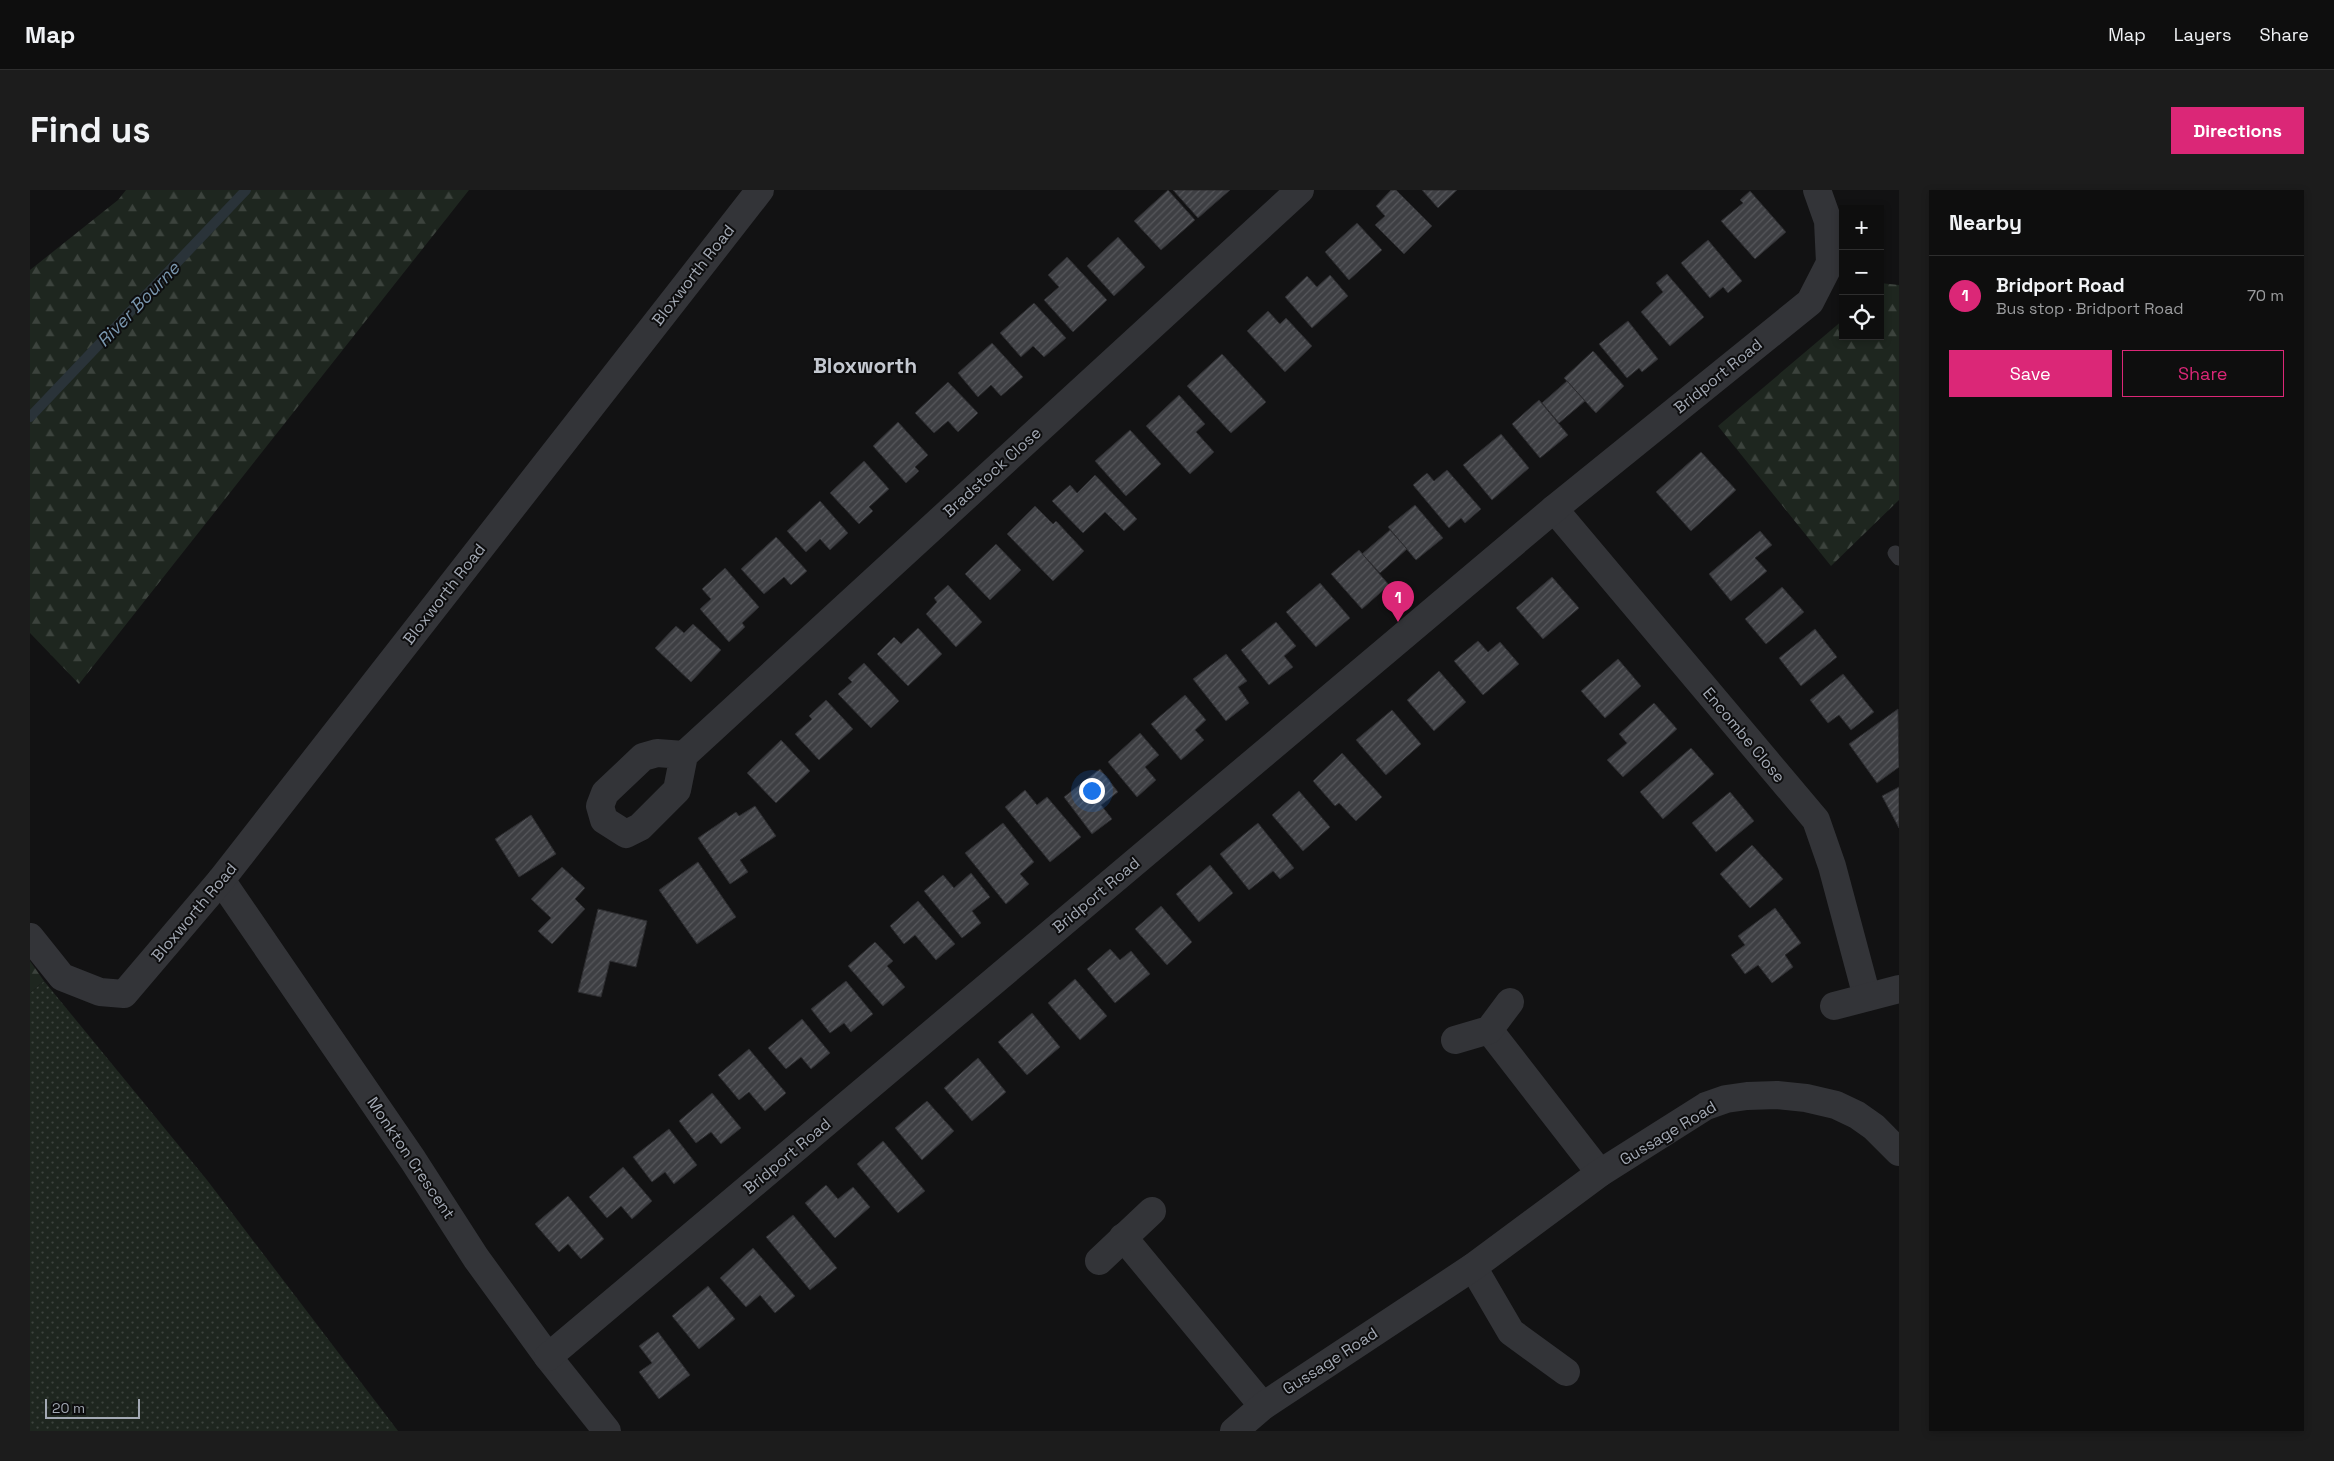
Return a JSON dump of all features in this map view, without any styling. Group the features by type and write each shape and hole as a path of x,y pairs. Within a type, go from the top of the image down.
{"street":[{"name":"Bloxworth Road","path":"30,937 62,976 100,992 124,994 222,880 760,190"},
{"name":"Bradstock Close","path":"684,755 1300,190"},
{"name":"Bridport Road","path":"548,1357 1554,509 1810,302 1830,263 1828,221 1816,190"},
{"name":"Encombe Close","path":"1554,509 1816,820 1832,866 1867,997"},
{"name":"Monkton Crescent","path":"222,880 412,1160 476,1258 548,1357 607,1431"},
{"path":"1834,1006 1899,989"},
{"path":"1455,1040 1489,1030 1510,1002"},
{"name":"Gussage Road","path":"1489,1030 1600,1173"},
{"name":"Gussage Road","path":"1234,1431 1263,1406 1473,1267 1600,1173 1706,1106 1726,1099 1777,1095 1806,1098 1836,1105 1869,1123 1899,1152"},
{"path":"1099,1261 1152,1210"},
{"path":"1123,1237 1263,1406"},
{"path":"1473,1267 1511,1332 1566,1372"}],"green space":[{"path":"126,190 469,190 79,684 30,633 30,270 118,200"},
{"path":"1884,283 1899,285 1899,500 1831,566 1718,426 1839,323 1839,340 1884,340"},
{"path":"30,961 44,981 30,993"},
{"path":"44,981 207,1180 398,1431 30,1431 30,993"}],"building":[{"path":"1168,190 1195,220 1161,250 1134,221"},
{"path":"1173,190 1230,190 1198,218"},
{"path":"1391,190 1396,190 1432,226 1404,254 1375,225 1385,216 1376,206"},
{"path":"1422,190 1457,190 1438,208"},
{"path":"1750,191 1786,232 1755,259 1721,221 1743,203 1740,200"},
{"path":"1357,223 1382,250 1349,280 1325,252"},
{"path":"1118,237 1145,267 1114,296 1087,266"},
{"path":"1708,240 1742,281 1728,293 1723,287 1710,298 1681,263"},
{"path":"1067,257 1107,300 1073,332 1044,300 1059,287 1048,275"},
{"path":"1667,274 1704,317 1670,346 1641,312 1663,292 1656,283"},
{"path":"1330,275 1348,296 1312,328 1285,297 1307,276 1317,287"},
{"path":"1034,303 1066,338 1044,357 1033,346 1021,357 1000,333"},
{"path":"1268,311 1280,324 1286,318 1312,346 1285,372 1247,331"},
{"path":"1628,321 1658,359 1642,372 1639,368 1627,378 1599,344"},
{"path":"992,343 1023,377 1001,396 991,385 978,397 958,373"},
{"path":"1593,351 1624,386 1596,413 1564,378"},
{"path":"1222,354 1266,402 1231,433 1187,386"},
{"path":"1567,381 1585,401 1559,423 1542,403"},
{"path":"948,382 978,413 958,432 948,421 934,433 915,413"},
{"path":"1179,395 1205,424 1196,432 1214,452 1190,474 1146,426"},
{"path":"1539,400 1568,435 1540,458 1512,424"},
{"path":"898,422 928,455 915,467 919,471 906,483 873,446"},
{"path":"1130,430 1161,464 1126,496 1095,461"},
{"path":"1501,434 1529,468 1492,500 1463,465"},
{"path":"1701,452 1736,490 1691,531 1656,492"},
{"path":"864,461 889,489 869,507 873,511 859,524 830,493"},
{"path":"1447,470 1481,509 1465,523 1461,518 1449,528 1413,485 1427,473 1434,481"},
{"path":"1095,475 1137,519 1124,531 1105,512 1083,533 1052,501 1070,485 1077,493"},
{"path":"820,501 848,533 830,550 820,539 806,552 787,531"},
{"path":"1415,505 1443,538 1416,560 1388,527"},
{"path":"1035,506 1053,524 1056,521 1084,551 1053,581 1007,534"},
{"path":"1390,530 1407,549 1380,573 1362,554"},
{"path":"1760,531 1772,545 1755,558 1767,571 1731,601 1709,574"},
{"path":"776,537 807,571 791,585 784,577 764,594 741,569"},
{"path":"996,544 1021,570 990,600 965,574"},
{"path":"1359,550 1389,585 1362,609 1331,574"},
{"path":"725,568 759,607 742,623 745,627 729,642 700,609 711,599 702,589"},
{"path":"1552,577 1579,608 1543,639 1516,608"},
{"path":"1320,583 1350,618 1316,647 1286,612"},
{"path":"948,585 982,622 956,647 926,614 937,602 934,598"},
{"path":"1782,587 1804,612 1766,644 1745,619"},
{"path":"1276,622 1296,646 1284,656 1293,667 1269,685 1241,650"},
{"path":"693,624 721,650 691,682 655,648 676,626 684,633"},
{"path":"918,628 942,654 908,686 877,654 894,637 901,644"},
{"path":"1815,629 1837,657 1801,686 1779,658"},
{"path":"1478,641 1488,652 1500,642 1519,664 1483,695 1454,661"},
{"path":"1226,654 1247,681 1238,687 1249,703 1226,721 1193,679"},
{"path":"1618,659 1641,686 1605,718 1581,691"},
{"path":"864,663 899,701 871,728 838,694 852,682 848,678"},
{"path":"1439,671 1466,702 1434,731 1407,700"},
{"path":"1843,674 1874,712 1851,730 1839,715 1828,723 1810,700"},
{"path":"1185,695 1206,720 1195,730 1204,740 1181,760 1151,724"},
{"path":"826,700 853,729 819,760 795,734 812,719 809,716"},
{"path":"1654,703 1677,729 1623,777 1607,760 1627,743 1619,734"},
{"path":"1898,709 1899,767 1877,783 1849,744"},
{"path":"1392,710 1421,744 1386,775 1356,740"},
{"path":"1140,733 1159,755 1145,767 1156,780 1137,797 1108,762"},
{"path":"781,740 810,771 776,803 747,773"},
{"path":"1691,748 1714,774 1663,819 1640,792"},
{"path":"1342,753 1382,797 1356,821 1339,803 1335,806 1313,781"},
{"path":"1100,769 1118,792 1101,805 1112,819 1092,834 1064,797"},
{"path":"1899,787 1899,828 1882,796"},
{"path":"1025,790 1037,805 1047,797 1081,837 1050,862 1005,807"},
{"path":"1299,791 1330,827 1303,851 1272,815"},
{"path":"1730,792 1754,821 1716,852 1692,823"},
{"path":"755,806 776,836 740,860 748,872 730,884 698,838 736,812 739,816"},
{"path":"531,815 556,854 519,877 495,839"},
{"path":"1003,823 1034,862 1020,874 1029,884 1006,904 965,853"},
{"path":"1258,823 1294,868 1280,879 1273,871 1249,890 1220,854"},
{"path":"1752,845 1783,879 1750,908 1720,874"},
{"path":"698,862 736,917 697,944 659,890"},
{"path":"1210,865 1233,893 1199,922 1176,894"},
{"path":"562,867 585,888 575,899 585,909 552,944 538,931 551,918 531,899"},
{"path":"971,873 990,897 972,911 981,923 962,938 924,891 943,875 954,888"},
{"path":"918,901 955,944 936,960 915,935 904,944 890,926"},
{"path":"1161,906 1192,942 1167,965 1135,929"},
{"path":"1775,908 1801,943 1785,955 1793,967 1772,983 1758,965 1745,974 1731,955 1745,945 1738,936"},
{"path":"598,909 647,921 636,967 610,961 601,997 578,992"},
{"path":"875,942 893,961 887,966 905,987 883,1006 848,966"},
{"path":"1110,949 1120,960 1131,951 1150,974 1115,1003 1087,969"},
{"path":"1075,979 1107,1016 1080,1040 1048,1003"},
{"path":"846,981 873,1014 851,1032 844,1023 830,1033 811,1009"},
{"path":"1032,1013 1060,1047 1027,1075 998,1042"},
{"path":"802,1019 830,1053 811,1069 801,1057 786,1069 768,1048"},
{"path":"749,1049 786,1093 765,1111 749,1092 739,1100 718,1075"},
{"path":"978,1058 1006,1092 972,1121 944,1088"},
{"path":"712,1093 741,1128 721,1144 711,1132 696,1143 679,1121"},
{"path":"927,1101 954,1131 922,1160 895,1128"},
{"path":"669,1129 697,1165 674,1184 665,1172 652,1182 633,1157"},
{"path":"883,1141 925,1191 898,1213 857,1164"},
{"path":"623,1167 652,1201 632,1219 621,1206 607,1218 589,1197"},
{"path":"826,1185 838,1199 853,1187 870,1207 835,1238 805,1203"},
{"path":"568,1196 604,1239 581,1259 568,1244 559,1252 535,1224"},
{"path":"793,1215 837,1268 810,1290 766,1237"},
{"path":"753,1248 795,1296 775,1313 760,1295 746,1307 720,1278"},
{"path":"708,1286 735,1319 699,1349 672,1316"},
{"path":"658,1332 690,1375 659,1399 639,1372 652,1363 639,1346"}],"waterway":[{"name":"River Bourne","path":"30,417 246,190"}],"place":[{"name":"Bridport Road","path":"1398,622"}],"district":[{"name":"Bloxworth","path":"865,365"}]}
